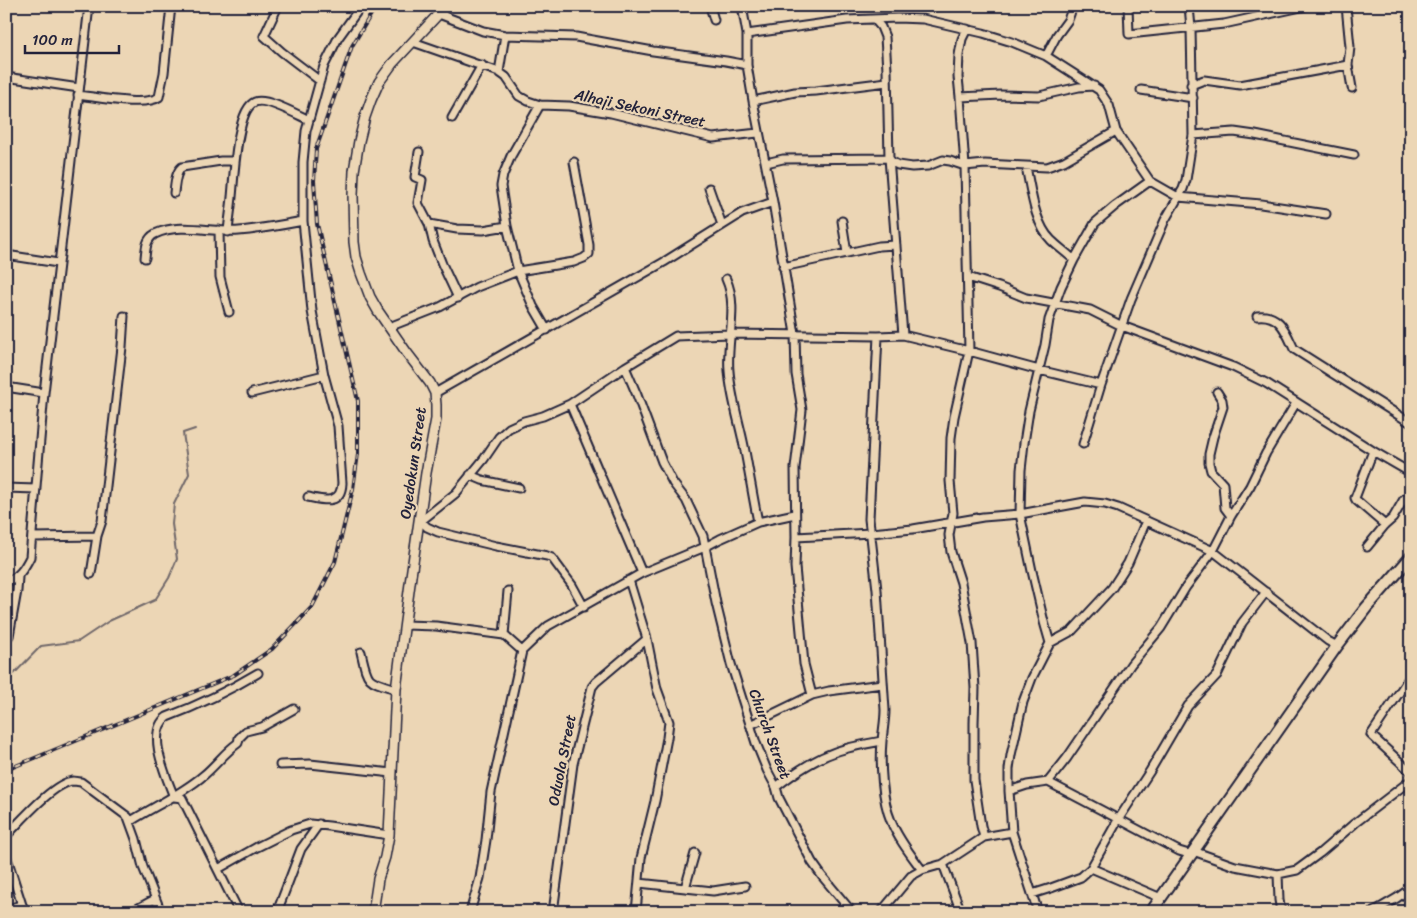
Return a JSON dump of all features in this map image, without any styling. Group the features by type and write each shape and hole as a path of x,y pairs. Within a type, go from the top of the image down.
{"main road":[{"path":"1152,912 1337,646 1378,594 1411,557"},
{"path":"1256,764 1339,647 1411,563"},
{"path":"1152,912 1194,854"}],"street":[{"path":"6,582 18,577 26,566 30,557 33,537 44,393 89,6"},
{"path":"6,77 79,91 112,100 156,100 159,97 164,73 172,6"},
{"path":"278,6 264,36 320,81"},
{"name":"Oyedokun Street","path":"373,912 388,835 399,656 436,420 435,393 370,297 356,257 353,212 354,171 359,141 371,100 379,82 392,64 446,6"},
{"path":"710,6 714,20"},
{"path":"742,6 747,34 747,65 758,133 773,202 795,334 796,374 802,410 795,468 795,567 803,654 812,695"},
{"path":"1046,56 1057,35 1068,20 1073,6"},
{"path":"1128,6 1129,34 1224,24 1267,10 1306,6"},
{"path":"1083,444 1122,326 1154,244 1186,180 1193,135 1189,6"},
{"path":"1346,6 1350,47 1348,65 1352,88"},
{"path":"308,497 328,501 334,499 342,489 338,426 324,375 312,311 303,221 303,162 306,131 324,66 357,7"},
{"path":"439,14 483,31 504,34 576,37 747,65"},
{"path":"747,34 847,20 897,18 922,19 983,33 1012,42 1046,56 1099,90 1109,105 1116,131 1150,181 1178,197 1261,204 1326,214"},
{"path":"875,20 886,37 888,158 903,335"},
{"path":"967,30 962,39 958,77 964,166 969,351 951,438 950,481 953,513 948,535 950,552 961,583 972,644 975,688 974,780 984,837"},
{"path":"499,72 504,34"},
{"name":"Alhaji Sekoni Street","path":"413,42 499,72 506,78 519,96 540,105 569,106 610,113 713,138 758,133"},
{"path":"452,118 482,65"},
{"path":"1191,85 1204,80 1240,84 1348,65"},
{"path":"753,101 795,92 887,82"},
{"path":"960,97 1039,96 1094,86"},
{"path":"1141,90 1193,98"},
{"path":"228,232 234,161 240,130 250,104 260,100 309,120"},
{"path":"540,105 511,156 500,186 507,226 518,270 547,330"},
{"path":"766,163 783,159 888,158 898,165 912,167 928,166 943,160 950,160 964,166 985,164 1046,167 1056,164 1116,131"},
{"path":"1193,135 1234,132 1354,155"},
{"path":"419,152 415,177 422,180 418,203 429,224 442,264 458,298"},
{"path":"174,193 177,173 182,167 234,161"},
{"path":"390,327 440,307 518,270 574,262 589,254 574,162"},
{"path":"1026,167 1042,226 1049,239 1074,260"},
{"path":"1050,643 1020,514 1024,443 1049,320 1074,260 1095,224 1115,206 1150,181"},
{"path":"709,188 722,225"},
{"path":"435,393 664,262 742,213 773,202"},
{"path":"145,258 146,245 150,238 166,230 219,230 228,232 303,221"},
{"path":"842,221 847,253"},
{"path":"429,224 483,230 507,226"},
{"path":"219,230 220,277 229,312"},
{"path":"783,267 879,246 896,245"},
{"path":"6,255 58,263"},
{"path":"968,277 1026,298 1055,305 1066,305 1090,310 1122,326 1233,367 1266,383 1411,473"},
{"path":"726,279 731,292 732,308 729,369 732,398 744,445 758,522"},
{"path":"1257,316 1265,315 1278,321 1285,328 1294,349 1411,423"},
{"path":"90,574 97,536 102,521 124,316"},
{"path":"420,525 456,493 484,459 499,437 509,428 570,404 676,336 730,334 903,335 1101,385"},
{"path":"878,336 869,518 877,590 885,710 882,741 884,783 890,820 897,834 922,870"},
{"name":"Church Street","path":"625,367 662,462 673,483 686,500 703,536 723,633 750,726 767,770 776,787 779,798 812,862 852,912"},
{"path":"252,393 324,375"},
{"path":"6,388 44,393"},
{"path":"1217,392 1222,400 1222,408 1209,454 1209,463 1211,471 1223,484 1225,508 1231,516"},
{"path":"1048,782 1067,758 1131,664 1161,628 1186,587 1212,552 1250,486 1266,453 1296,403"},
{"path":"570,404 642,573"},
{"path":"1373,451 1355,498 1386,525"},
{"path":"470,475 482,480 519,488"},
{"path":"6,488 36,489"},
{"path":"1366,547 1393,518 1404,499"},
{"path":"796,537 913,529 983,517 1020,514 1094,502 1112,506 1212,552 1337,646"},
{"path":"470,912 480,878 491,792 522,651 548,626 642,573 705,547 720,538 758,522 795,514"},
{"path":"1038,912 1012,832 1009,791 1011,755 1023,702 1032,678 1050,643 1072,631 1112,588 1128,563 1146,521"},
{"path":"420,525 438,532 552,558 572,585 584,607"},
{"path":"33,537 97,536"},
{"path":"8,636 18,577"},
{"path":"629,580 658,689 669,722 655,801 641,858 636,912"},
{"path":"504,635 508,591"},
{"path":"1032,894 1081,877 1091,868 1188,706 1217,675 1242,623 1266,592"},
{"path":"405,625 436,626 504,635 522,651"},
{"name":"Oduola Street","path":"553,912 574,764 592,688 596,682 646,639"},
{"path":"362,652 368,677 396,689"},
{"path":"174,796 159,757 159,725 162,720 199,705 258,673"},
{"path":"1411,675 1372,736 1411,772"},
{"path":"750,726 812,695 882,684"},
{"path":"131,821 174,796 204,775 228,750 238,743 238,738 246,731 262,727 294,709"},
{"path":"776,787 789,776 846,748 882,741"},
{"path":"280,765 310,764 392,773"},
{"path":"1009,791 1027,785 1048,782 1179,851 1235,866 1278,874 1297,870 1411,780"},
{"path":"6,836 40,802 64,784 72,781 81,782 123,812 131,821 143,868 161,912"},
{"path":"174,796 182,798 239,912"},
{"path":"218,869 291,830 310,824 388,835"},
{"path":"277,912 302,849 318,824"},
{"path":"882,912 911,876 922,870 943,864 984,837 1012,832"},
{"path":"685,888 695,853"},
{"path":"6,855 24,908 6,908"},
{"path":"943,864 961,912"},
{"path":"1091,868 1161,898"},
{"path":"1278,874 1281,912"},
{"path":"639,884 713,892 745,886"},
{"path":"1373,912 1411,888"},
{"path":"131,912 155,898"}],"waterway":[{"path":"6,682 41,646 79,641 109,621 155,600 169,578 177,559 172,524 174,504 189,474 183,433 195,429"}],"railway":[{"path":"6,770 234,675 272,649 312,607 335,562 353,489 358,454 358,401 317,224 314,181 316,149 352,46 376,6"}]}
